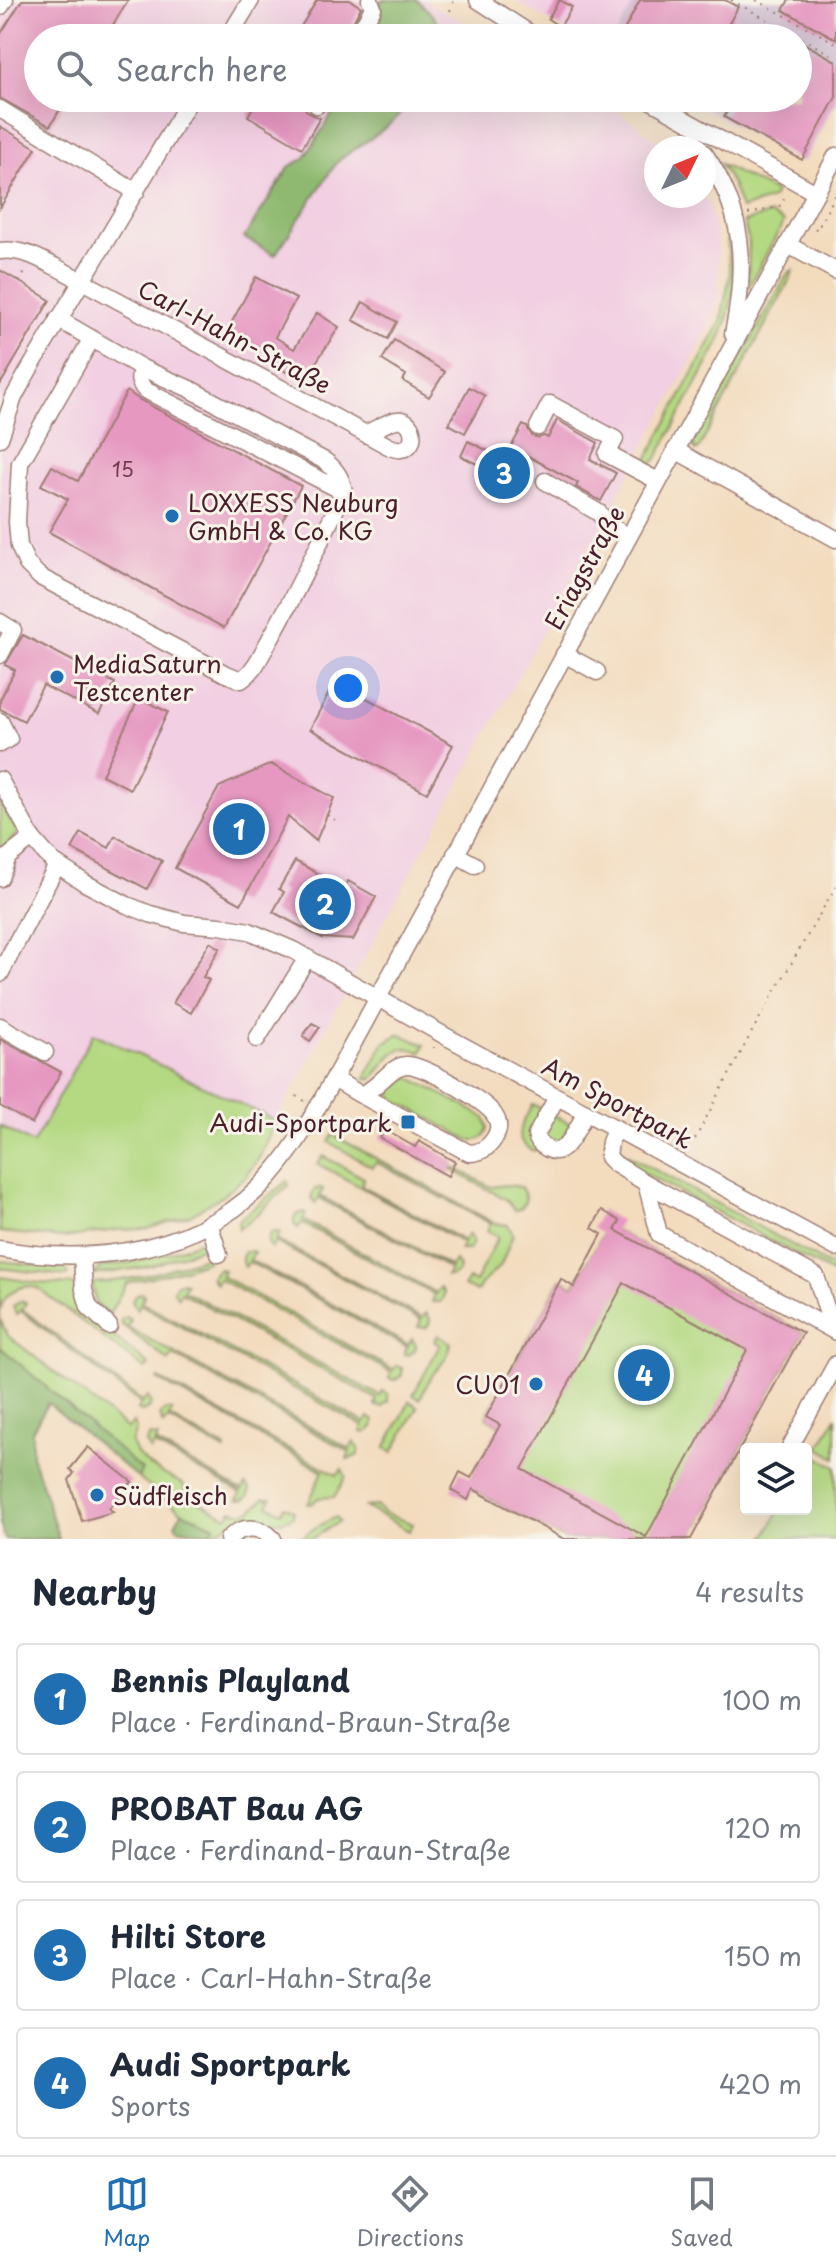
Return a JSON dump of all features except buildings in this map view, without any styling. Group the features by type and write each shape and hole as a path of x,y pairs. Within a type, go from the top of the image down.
{"street":[{"path":"0,7 5,0"},
{"path":"231,24 233,15 251,0"},
{"path":"364,24 373,8 370,0"},
{"path":"478,0 515,24"},
{"path":"0,109 136,192"},
{"path":"1,427 14,397 58,319 183,112"},
{"path":"673,113 691,136"},
{"path":"673,113 816,193"},
{"name":"Eriagstraße","path":"0,1249 29,1254 82,1256 115,1254 149,1247 179,1238 209,1223 231,1210 270,1177 301,1135 334,1079 836,156"},
{"path":"716,173 726,190 740,236 742,276 729,351"},
{"path":"788,245 836,271"},
{"name":"Carl-Hahn-Straße","path":"0,251 28,254 82,280 367,433"},
{"path":"58,319 142,368 138,378 145,390 344,492 290,604 248,676 241,680 40,577 27,564 19,546 20,463 91,340"},
{"path":"538,427 550,404 615,439 607,454 658,481"},
{"path":"675,450 836,539"},
{"path":"545,481 599,513 608,525 628,536"},
{"path":"0,622 13,630 0,655"},
{"path":"564,654 597,672"},
{"path":"0,721 9,739 0,744"},
{"name":"Am Sportpark","path":"0,780 32,838 57,865 99,890 150,914 184,923 249,931 307,958 836,1248"},
{"path":"0,878 8,857 32,838"},
{"path":"455,854 475,865"},
{"path":"0,974 57,865"},
{"path":"257,1039 307,958"},
{"path":"0,1026 45,1052"},
{"path":"334,1079 361,1095 469,1153 477,1153 492,1143 499,1129 498,1120 487,1106 410,1064 396,1068 376,1087 361,1095"},
{"path":"557,1097 536,1135 540,1144 553,1152 566,1147 586,1112"},
{"path":"616,1128 608,1157 615,1164 816,1276 834,1331"},
{"path":"646,1183 659,1234 834,1331"},
{"path":"209,1223 219,1254"},
{"path":"82,1256 84,1290 89,1307 109,1326"},
{"path":"792,1443 836,1364"},
{"path":"228,1539 241,1530 251,1528 261,1530 273,1539"}],"path":[{"path":"450,11 454,0"},
{"path":"731,0 775,24"},
{"path":"756,0 801,24"},
{"path":"812,30 836,43"},
{"path":"812,44 836,57"},
{"path":"736,217 779,207 794,181"},
{"path":"817,230 836,194"},
{"path":"327,815 335,820"},
{"path":"695,1139 754,1028 836,886"}],"shaded area":[{"path":"0,0 424,0 466,24 24,24 24,112 617,112 651,136 644,136 644,208 710,208 718,246 719,299 702,342 276,1121 94,1034 33,1145 0,1126 0,851 18,833 0,803"},
{"path":"514,0 836,0 836,101 803,163 710,112 812,112 812,24 554,24"},
{"path":"635,0 836,0 836,102 803,162 712,112 812,112 812,24 622,24"}],"green space":[{"path":"381,0 417,0 438,24 378,24"},
{"path":"333,112 401,112 387,127 337,162 275,255 244,238 290,166 304,159"},
{"path":"720,164 775,192 772,199 741,209 732,184"},
{"path":"770,214 784,222 748,288 749,243 744,222"},
{"path":"731,223 734,289 726,324 656,460 645,463 721,322 730,274 726,225"},
{"path":"793,270 696,451 693,444 788,273"},
{"path":"0,803 18,833 0,851"},
{"path":"93,1033 276,1121 259,1158 245,1177 222,1196 190,1215 147,1229 64,1238 0,1232 0,1126 33,1144"},
{"path":"397,1035 425,1045 421,1053 412,1049 397,1051 372,1079 365,1078 384,1043"},
{"path":"402,1076 481,1115 488,1127 486,1134 482,1138 469,1140 395,1100 391,1093 392,1085"},
{"path":"533,1105 542,1109 538,1148 534,1151 521,1141 520,1136 522,1124"},
{"path":"551,1114 571,1124 557,1145 542,1138"},
{"path":"333,1135 494,1223 508,1225 513,1234 501,1265 477,1292 464,1286 468,1279 475,1282 498,1237 487,1231 490,1223 376,1162 372,1167 329,1142"},
{"path":"615,1150 836,1269 836,1275 636,1169 615,1155"},
{"path":"323,1156 364,1178 361,1185 464,1241 468,1234 473,1241 470,1249 460,1250 463,1243 318,1164"},
{"path":"453,1167 491,1187 521,1187 526,1198 523,1205 514,1210 507,1200 451,1169"},
{"path":"287,1181 289,1185 239,1229 238,1221"},
{"path":"321,1188 320,1196 451,1267 455,1261 458,1272 446,1276 450,1269 319,1198 315,1204 312,1194 315,1189"},
{"path":"306,1213 303,1220 436,1293 440,1287 443,1298 440,1302 432,1302 435,1295 302,1223 298,1228 294,1218"},
{"path":"607,1226 803,1333 743,1443 740,1443 740,1449 691,1539 564,1539 467,1486 500,1426 486,1417 561,1279 574,1286"},
{"path":"271,1233 280,1233 276,1240 422,1318 426,1313 429,1324 426,1328 418,1327 421,1320 275,1242 272,1248 268,1238"},
{"path":"198,1242 206,1246 151,1266 94,1275 101,1267 150,1258"},
{"path":"245,1252 254,1252 250,1260 408,1345 412,1339 415,1350 409,1355 404,1354 407,1347 249,1262 245,1267 242,1257"},
{"path":"209,1255 207,1261 184,1269 127,1283 109,1314 96,1304 92,1283 152,1274"},
{"path":"0,1261 65,1269 69,1274 0,1268"},
{"path":"218,1269 224,1270 221,1276 393,1370 397,1365 402,1368 402,1375 396,1380 389,1379 391,1372 219,1279 216,1284 211,1277"},
{"path":"0,1277 74,1285 81,1310 149,1365 145,1369 39,1289 25,1287 12,1291 3,1302 0,1317"},
{"path":"186,1283 183,1290 380,1396 383,1391 388,1394 388,1401 382,1407 375,1406 377,1399 181,1292 178,1297 173,1290"},
{"path":"141,1293 144,1295 142,1302 365,1423 369,1417 374,1421 373,1427 366,1433 361,1432 363,1426 140,1304 137,1310 132,1301"},
{"path":"22,1301 26,1303 22,1309 143,1402 148,1397 151,1404 149,1409 142,1412 137,1410 141,1404 21,1311 16,1315 13,1306"},
{"path":"0,1317 8,1336 128,1429 134,1422 136,1429 131,1443 135,1451 153,1468 184,1485 185,1494 227,1517 232,1510 242,1513 250,1511 264,1498 271,1498 268,1505 281,1512 285,1506 294,1511 293,1516 279,1521 243,1518 208,1533 214,1525 182,1512 138,1478 141,1470 0,1347"},
{"path":"126,1317 131,1320 127,1327 350,1449 354,1442 359,1448 358,1455 348,1460 350,1452 173,1355 169,1361 121,1324"},
{"path":"438,1335 451,1343 450,1348 420,1399 413,1395 440,1345 435,1341"},
{"path":"0,1347 142,1470 138,1478 48,1403 32,1431 32,1455 59,1539 5,1539 0,1524"},
{"path":"159,1379 337,1475 342,1469 346,1477 334,1497 318,1498 308,1504 323,1471"},
{"path":"410,1401 418,1407 393,1452 385,1448"},
{"path":"165,1410 172,1411 169,1417 225,1451 168,1419 164,1425 160,1416"},
{"path":"836,1417 836,1458 819,1448"},
{"path":"150,1436 158,1437 155,1443 242,1491 246,1485 250,1489 249,1496 238,1500 241,1493 154,1445 150,1451 146,1442"},
{"path":"812,1454 836,1467 836,1539 764,1539 777,1515 812,1515"},
{"path":"377,1506 383,1513 413,1524 409,1531 365,1507"},
{"path":"182,1512 215,1526 208,1533 178,1528 175,1524"},
{"path":"336,1517 339,1522 311,1539 300,1539 316,1527"}],"place":[{"name":"Hilti Store","path":"504,473"},
{"name":"LOXXESS Neuburg GmbH & Co. KG","path":"172,516"},
{"name":"MediaSaturn Testcenter","path":"57,677"},
{"name":"Bennis Playland","path":"239,829"},
{"name":"PROBAT Bau AG","path":"325,904"},
{"name":"Audi-Sportpark","path":"408,1122"},
{"name":"Audi Sportpark","path":"644,1375"},
{"name":"CU01","path":"536,1384"},
{"name":"Südfleisch","path":"97,1495"}]}
